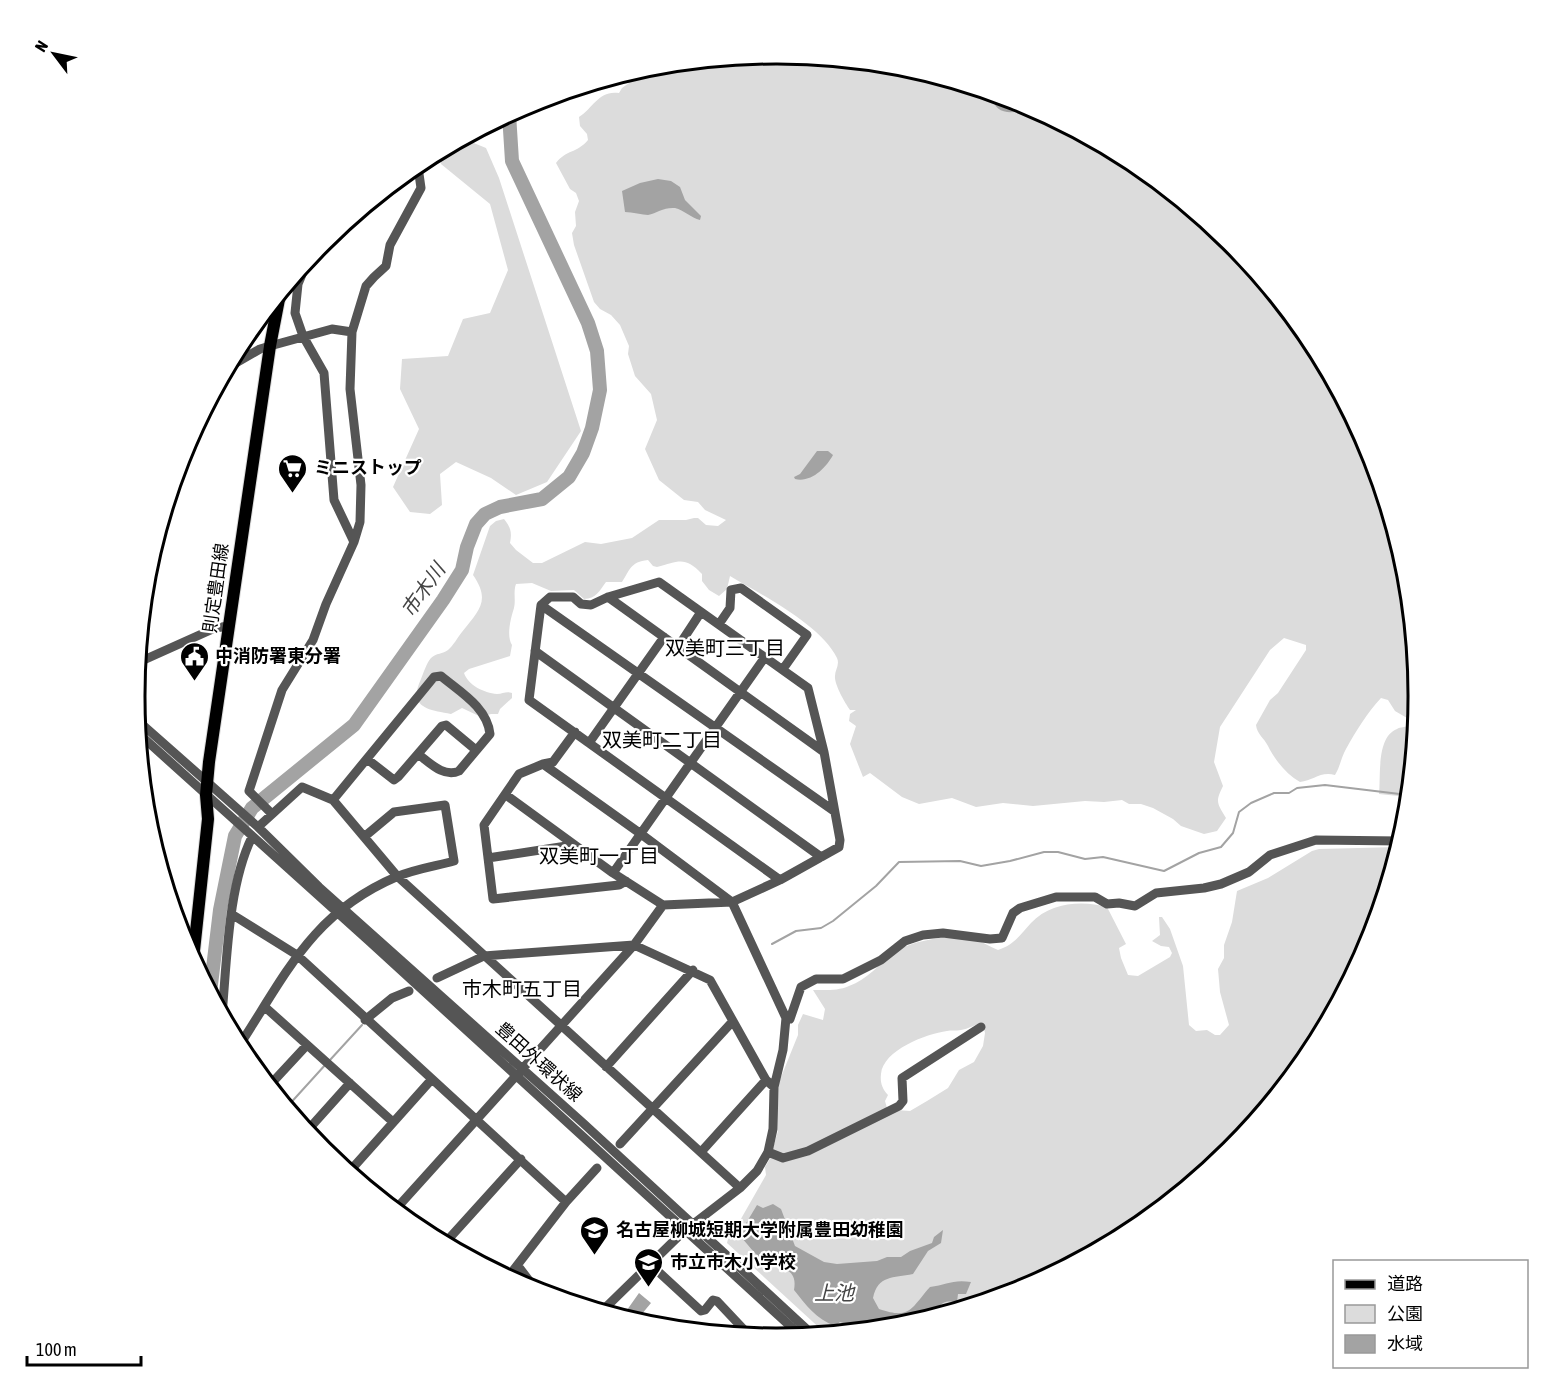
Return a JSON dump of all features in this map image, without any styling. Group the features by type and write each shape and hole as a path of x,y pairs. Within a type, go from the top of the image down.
{"main road":[{"name":"則定豊田線","path":"195,942 208,819 207,782 277,310"}],"street":[{"path":"269,811 249,791 282,690 313,640 326,604 354,542 360,522 361,485 350,389 352,332 366,286 386,266 390,245 421,188 419,175"},
{"path":"298,283 295,313 303,336 324,373 334,500 354,542"},
{"path":"242,359 260,348 303,336 332,329 352,332"},
{"path":"506,795 573,845 663,905 732,902 780,880 839,847 840,840 824,752 808,688 659,582 608,597 591,605 581,604 573,597 550,597 541,605 530,700 780,880"},
{"path":"719,624 730,608 731,590 741,588 807,635 783,669"},
{"path":"608,597 824,752"},
{"path":"541,605 834,811"},
{"path":"678,646 701,612"},
{"path":"146,659 215,628 229,626"},
{"path":"590,744 664,636"},
{"path":"535,651 821,857"},
{"path":"613,873 765,657"},
{"path":"333,800 434,677 441,676 481,710 488,723 490,734 459,771 454,773 442,771 418,754"},
{"path":"367,759 394,780 442,726 446,725 476,750"},
{"name":"豊田外環状線","path":"146,727 255,825 340,910"},
{"path":"575,732 553,762 519,774 484,825 493,899 619,885 626,881"},
{"name":"豊田外環状線","path":"146,741 250,835 340,910 689,1227 804,1327"},
{"path":"543,764 732,902 786,1018 783,1050 774,1087 773,1129 768,1152 757,1171 740,1188 689,1227 608,1305"},
{"path":"255,825 269,811 302,787 333,800 397,876 740,1188"},
{"path":"245,1037 308,941 340,910 397,876 454,861 446,805 394,812 364,837"},
{"path":"223,1001 233,915 250,835"},
{"path":"786,1018 790,1019 801,987 816,979 843,979 880,960 905,941 923,935 943,933 990,939 1002,938 1013,913 1020,908 1056,897 1095,897 1107,904 1119,903 1135,906 1156,892 1204,888 1221,884 1249,872 1270,855 1316,840 1390,841"},
{"path":"488,858 573,845"},
{"path":"401,1203 634,945 663,905"},
{"path":"233,915 297,956 566,1202"},
{"path":"437,978 484,956 634,945 693,970 710,980 766,1080 774,1087"},
{"path":"606,1067 693,970"},
{"path":"365,1020 392,998 409,991"},
{"path":"265,1006 393,1122"},
{"path":"620,1144 733,1021"},
{"path":"768,1152 783,1158 808,1151 899,1106 903,1101 902,1078 981,1027"},
{"path":"275,1080 307,1045"},
{"path":"354,1166 432,1079"},
{"path":"701,1152 766,1080"},
{"path":"313,1125 350,1083"},
{"path":"450,1237 521,1159"},
{"path":"514,1270 566,1202 597,1168"},
{"name":"豊田外環状線","path":"689,1227 792,1327"},
{"path":"650,1264 701,1311 705,1310 713,1300 717,1301 741,1326"},
{"path":"518,1266 525,1275"}],"green space":[{"path":"776,64 858,70 939,86 1018,113 1092,149 1127,171 1192,221 1223,249 1251,280 1301,345 1323,380 1359,454 1374,493 1395,573 1406,655 1407,718 1395,711 1388,700 1381,698 1366,716 1344,752 1335,775 1325,774 1300,782 1290,775 1278,761 1256,725 1270,700 1278,693 1306,650 1306,645 1284,638 1270,650 1220,727 1214,762 1223,786 1218,802 1226,818 1217,831 1204,834 1181,826 1153,808 1141,804 1129,804 1122,800 1033,806 1003,803 976,807 952,798 919,804 902,797 870,773 863,777 850,744 856,726 849,721 850,714 856,710 850,710 840,693 835,679 837,658 818,634 790,612 730,576 727,589 719,596 709,590 702,581 702,574 691,564 681,562 657,567 648,560 631,567 622,582 606,582 597,594 588,599 584,599 574,590 551,591 532,583 516,584 509,637 512,645 510,656 469,669 464,673 477,688 497,694 512,693 512,698 498,714 481,717 462,708 451,714 422,706 418,701 418,688 429,660 450,648 481,605 481,592 473,575 490,526 496,521 504,519 510,530 510,543 516,550 533,563 542,563 585,542 601,544 632,538 659,520 698,518 706,525 718,526 726,520 705,510 698,502 684,500 659,480 645,449 657,420 651,394 635,376 628,354 629,346 620,325 594,302 574,245 572,233 576,226 575,212 579,201 556,163 564,155 579,148 588,140 587,134 580,126 579,117 597,100 606,94 619,93 629,83 694,70"},
{"path":"473,143 486,148 499,178 581,431 547,482 516,495 491,478 456,462 440,474 442,505 430,514 410,512 393,487 419,429 400,389 402,359 448,356 463,319 490,313 508,270 490,204 441,161"},
{"path":"1407,726 1399,796 1379,794 1383,749 1390,733"},
{"path":"1389,847 1374,899 1359,938 1323,1012 1277,1080 1223,1143 1160,1197 1127,1221 1055,1262 979,1294 899,1315 817,1326 727,1243 730,1231 734,1231 766,1175 765,1167 771,1157 781,1160 896,1110 910,1111 948,1088 959,1070 974,1062 983,1046 985,1033 982,1022 964,1029 917,1040 897,1051 884,1065 881,1080 888,1095 885,1101 887,1108 790,1156 772,1151 778,1131 777,1087 798,1035 798,1025 803,1014 823,1020 825,1009 813,990 845,988 867,976 893,953 920,942 944,937 965,937 973,938 998,950 1013,942 1031,923 1047,911 1066,905 1097,905 1107,907 1126,944 1119,948 1128,975 1138,976 1170,957 1172,953 1169,947 1152,941 1160,935 1159,917 1162,917 1170,929 1183,966 1189,1025 1196,1031 1207,1030 1220,1035 1229,1025 1220,992 1218,969 1224,958 1224,945 1232,922 1237,891 1268,878 1319,849"}],"water":[{"path":"995,104 1015,112 1005,112"},
{"path":"658,179 671,181 680,187 685,200 701,216 700,220 675,208 648,215 625,212 622,191 640,183"},
{"path":"817,451 828,451 833,455 826,465 812,477 795,479 794,477 800,474"},
{"name":"上池","path":"773,1204 781,1209 795,1246 824,1262 837,1264 901,1257 932,1243 934,1237 943,1230 941,1243 928,1251 913,1274 893,1277 879,1285 873,1298 879,1309 904,1312 914,1306 930,1287 954,1282 971,1282 966,1294 958,1294 957,1301 899,1315 832,1325 812,1311 794,1290 795,1283 791,1273 763,1261 739,1235 757,1205 763,1208"},
{"path":"639,1293 651,1303 643,1313 627,1309"}],"waterway":[{"name":"市木川","path":"212,978 220,910 235,836 252,808 354,725 462,570 467,547 476,524 485,514 500,507 542,499 569,477 583,453 592,428 600,390 597,351 588,323 512,161 510,124"},
{"path":"772,944 796,931 821,928 833,921 876,886 899,862 960,861 981,866 1044,852 1058,852 1085,859 1103,857 1164,871 1199,853 1221,847 1233,833 1239,812 1251,803 1274,793 1289,793 1297,788 1325,785 1399,794"},
{"path":"330,1060 362,1025"},
{"path":"292,1101 326,1064"}],"place":[{"name":"ミニストップ","path":"293,494"},
{"name":"中消防署東分署","path":"194,682"},
{"name":"名古屋柳城短期大学附属豊田幼稚園","path":"595,1256"},
{"name":"市立市木小学校","path":"649,1288"}],"district":[{"name":"双美町三丁目","path":"725,648"},
{"name":"双美町二丁目","path":"662,740"},
{"name":"双美町一丁目","path":"599,856"},
{"name":"市木町五丁目","path":"522,989"}]}
